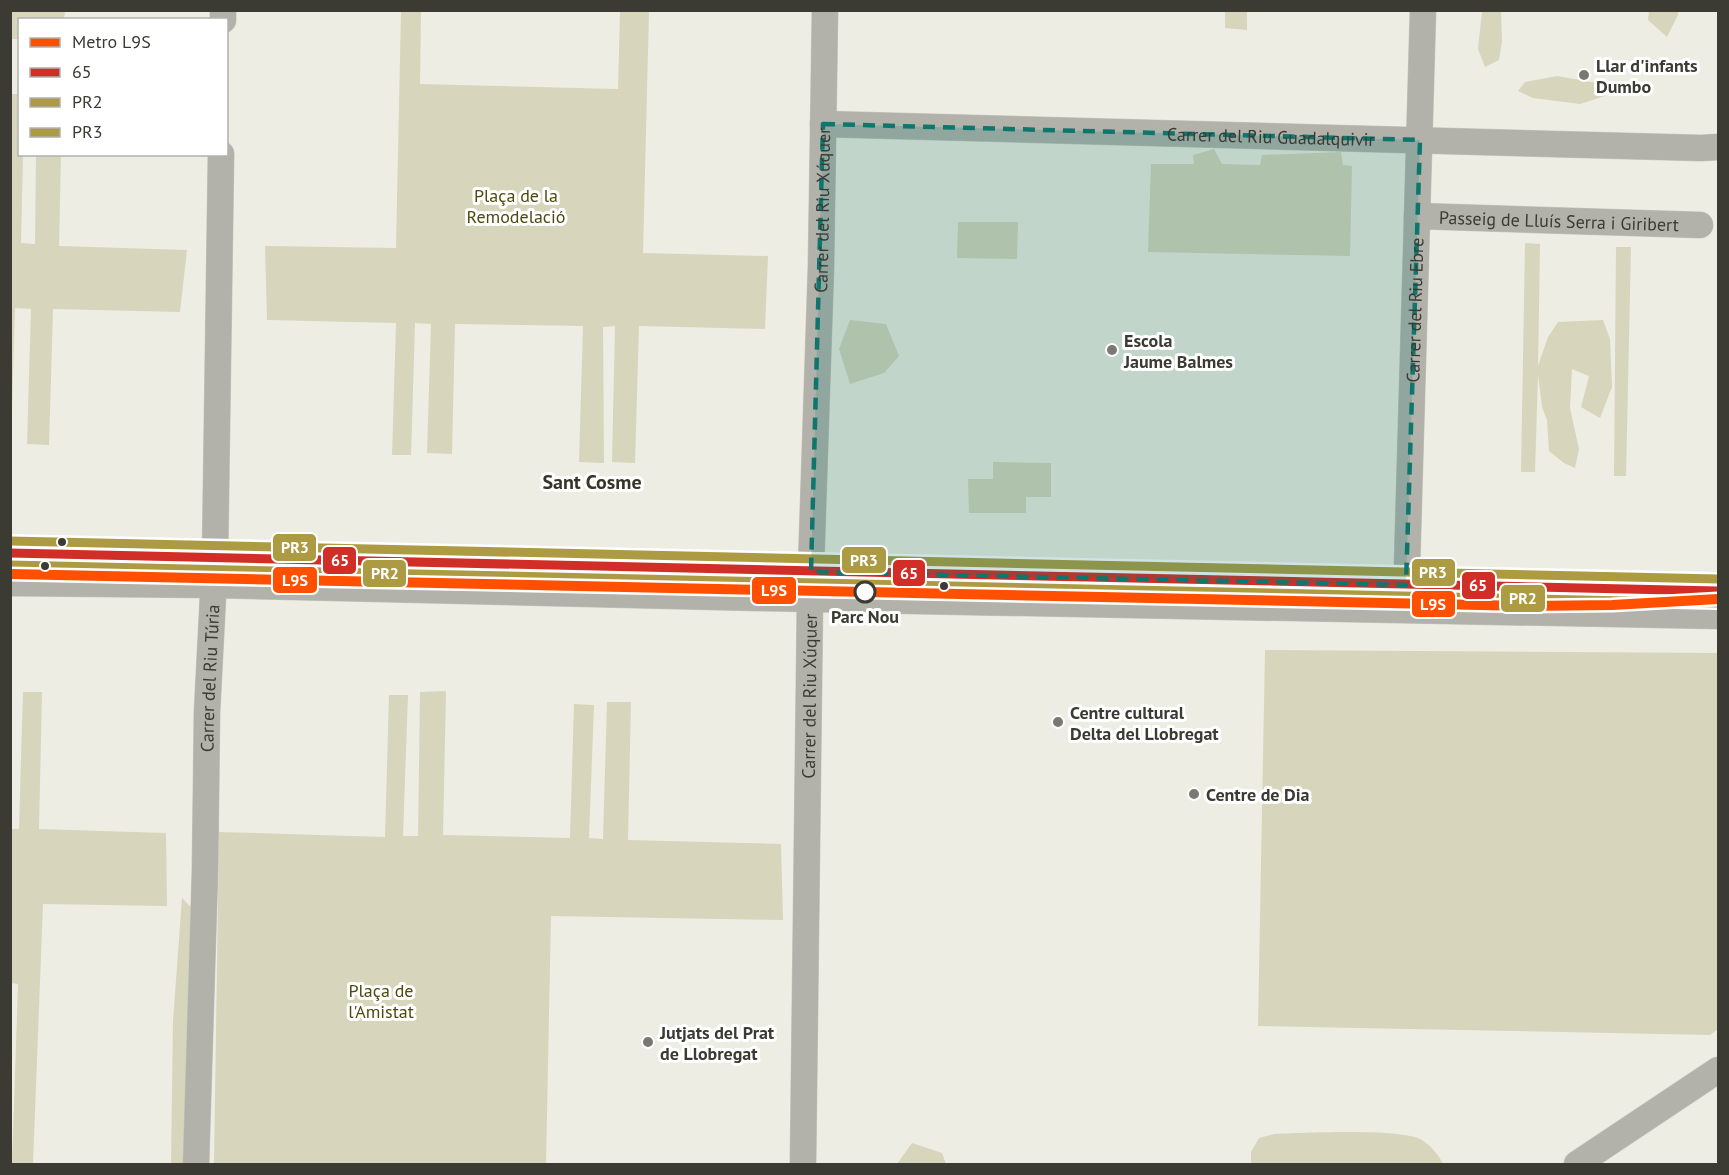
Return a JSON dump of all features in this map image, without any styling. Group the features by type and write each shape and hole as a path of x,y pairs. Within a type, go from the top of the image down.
{"street":[{"name":"Carrer del Riu Xúquer","path":"803,1164 810,599 821,266 825,10"},
{"name":"Carrer del Riu Ebre","path":"1406,597 1423,10"},
{"name":"Carrer del Riu Guadalquivir","path":"823,124 1719,147"},
{"name":"Carrer del Riu Túria","path":"196,1164 205,870 207,712 215,557 221,156"},
{"name":"Passeig de Lluís Serra i Giribert","path":"1417,216 1700,225"},
{"path":"10,553 811,572 1406,597 1719,616"},
{"path":"10,583 214,585 810,599 1406,597 1719,591"},
{"path":"1577,1164 1719,1070"}],"highlighted area":[{"path":"823,124 1420,140 1406,585 811,572"}],"green space":[{"path":"10,11 65,11 64,18 18,18 18,39 11,39"},
{"name":"Plaça de la Remodelació","path":"401,11 421,11 420,84 618,89 620,11 649,11 643,253 768,256 765,329 639,326 635,463 612,462 615,326 603,327 604,463 579,462 583,326 455,324 452,454 427,453 431,324 415,323 411,455 392,455 396,323 267,320 265,246 396,248"},
{"path":"1225,11 1247,11 1247,30 1225,28"},
{"path":"1482,11 1501,11 1502,41 1499,60 1485,67 1478,49"},
{"path":"1649,11 1678,11 1667,37 1648,20"},
{"path":"1557,76 1602,84 1605,96 1580,104 1533,98 1518,91 1525,82"},
{"path":"10,94 18,94 18,156 23,156 21,243 35,244 36,156 61,156 59,246 187,250 180,312 53,309 49,445 27,444 31,309 15,308 11,443"},
{"path":"1214,149 1222,164 1260,165 1262,155 1341,152 1343,165 1352,166 1350,256 1148,252 1151,164 1194,164 1193,155"},
{"path":"958,222 1018,222 1017,259 957,258"},
{"path":"1525,243 1540,244 1538,366 1548,337 1558,322 1603,320 1610,339 1612,387 1600,418 1581,407 1589,376 1572,369 1570,408 1579,449 1575,468 1564,463 1549,451 1547,420 1542,407 1538,374 1535,472 1521,472"},
{"path":"1616,247 1631,247 1626,476 1614,476"},
{"path":"850,320 886,324 899,356 884,373 850,384 839,349"},
{"path":"993,462 1051,463 1051,497 1026,497 1026,513 969,513 968,479 993,479"},
{"path":"1265,650 1718,653 1718,1029 1710,1035 1258,1026"},
{"name":"Plaça de l'Amistat","path":"446,691 443,835 570,838 574,704 594,705 589,838 603,839 607,702 631,702 628,840 781,844 783,920 551,916 546,1164 214,1164 219,832 385,837 389,695 408,695 403,836 418,836 420,692"},
{"path":"23,692 42,692 39,829 166,833 167,906 43,904 33,1164 12,1164 18,984 10,983 10,829 19,829"},
{"path":"182,898 197,913 188,1164 171,1164 173,1021"},
{"path":"1351,1132 1411,1136 1429,1145 1443,1164 1251,1164 1251,1152 1259,1138 1274,1134"},
{"path":"912,1143 942,1153 946,1164 897,1164"}],"metro line":[{"name":"L9S","path":"10,574 1528,606 1612,605 1718,599"}],"transit line":[{"name":"PR3","path":"10,541 1718,579"},
{"name":"65","path":"10,553 1718,591"},
{"name":"PR2","path":"10,565 1718,603"}],"place":[{"name":"Llar d'infants Dumbo","path":"1584,75"},
{"name":"Escola Jaume Balmes","path":"1112,350"},
{"name":"Parc Nou","path":"865,592"},
{"name":"Centre cultural Delta del Llobregat","path":"1058,722"},
{"name":"Centre de Dia","path":"1194,794"},
{"name":"Jutjats del Prat de Llobregat","path":"648,1042"}],"district":[{"name":"Sant Cosme","path":"592,482"}]}
